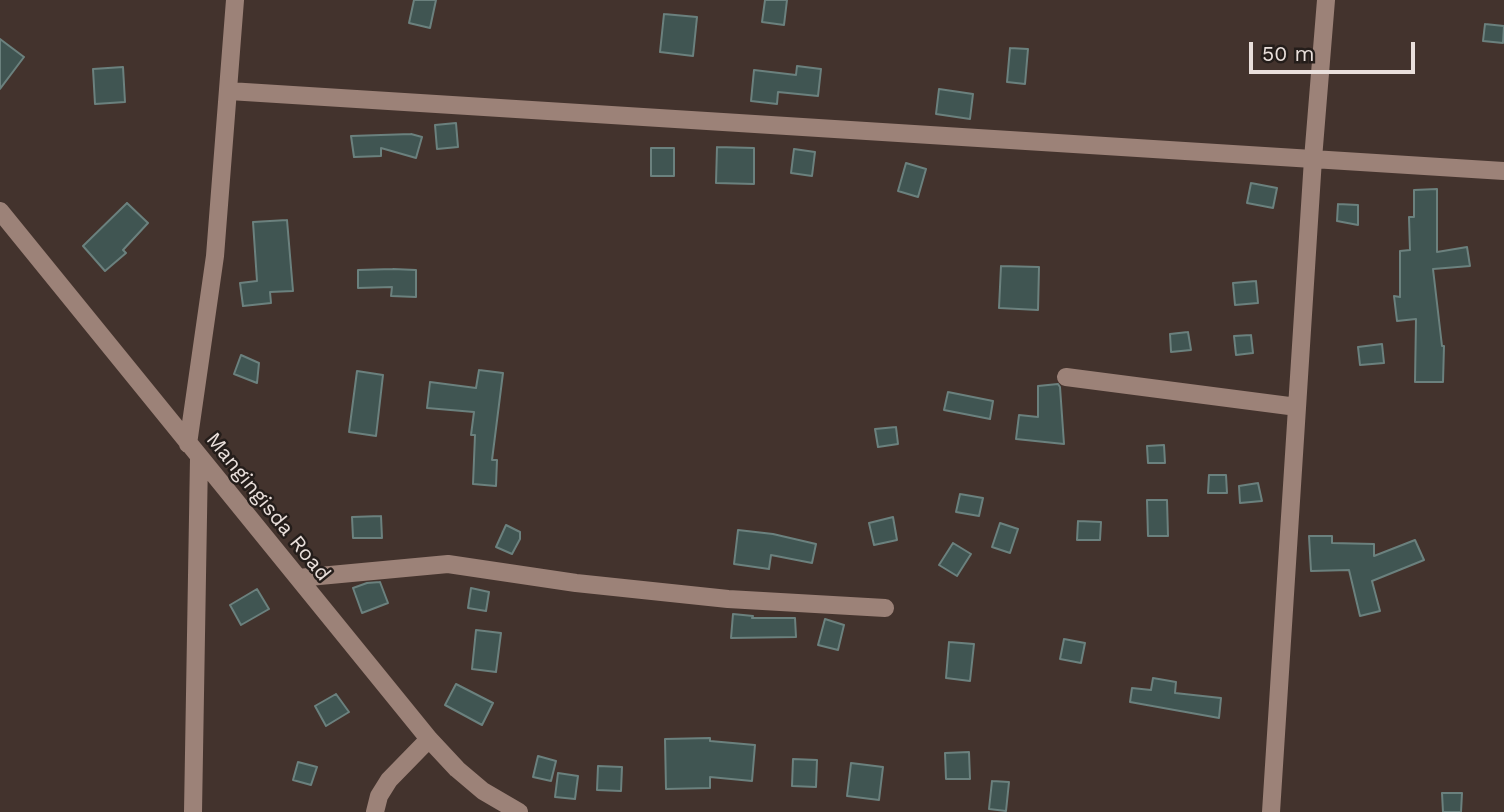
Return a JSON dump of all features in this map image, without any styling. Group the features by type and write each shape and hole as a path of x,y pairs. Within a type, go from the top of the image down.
{"street":[{"path":"193,812 193,451 215,256 235,0"},
{"path":"1270,812 1326,0"},
{"path":"229,91 1504,171"},
{"name":"Mangingisda Road","path":"0,211 429,739 457,769 484,791 519,812"},
{"path":"1066,377 1297,407"},
{"path":"298,578 448,564 576,583 728,599 886,608"},
{"path":"375,812 379,796 389,780 429,739"}],"building":[{"path":"414,0 436,0 430,28 409,23"},
{"path":"765,0 787,0 784,25 762,22"},
{"path":"664,14 697,17 693,56 660,52"},
{"path":"1485,24 1504,26 1503,43 1483,41"},
{"path":"0,39 24,57 0,89"},
{"path":"1010,48 1028,49 1025,84 1007,82"},
{"path":"797,66 821,69 818,96 778,92 777,104 751,101 754,70 796,75"},
{"path":"123,67 125,102 95,104 93,69"},
{"path":"939,89 973,94 970,119 936,114"},
{"path":"456,123 458,147 437,149 435,125"},
{"path":"411,134 422,137 416,158 381,148 381,156 354,157 351,136"},
{"path":"717,147 754,148 754,184 716,183"},
{"path":"651,148 674,148 674,176 651,176"},
{"path":"794,149 815,152 812,176 791,173"},
{"path":"906,163 926,169 918,197 898,191"},
{"path":"1251,183 1277,188 1273,208 1247,203"},
{"path":"1437,189 1437,252 1467,247 1470,266 1433,269 1444,346 1443,382 1415,382 1416,319 1397,321 1394,296 1400,297 1400,251 1410,250 1409,217 1414,217 1414,190"},
{"path":"127,203 148,223 123,250 126,253 105,271 83,246"},
{"path":"1338,204 1358,205 1358,225 1337,221"},
{"path":"287,220 293,291 270,292 271,303 243,306 240,283 257,281 253,222"},
{"path":"1001,266 1039,267 1038,310 999,308"},
{"path":"358,270 416,270 416,297 391,296 392,287 358,288"},
{"path":"1256,281 1258,303 1235,305 1233,283"},
{"path":"1188,332 1191,350 1171,352 1170,334"},
{"path":"1251,335 1253,353 1236,355 1234,336"},
{"path":"1382,344 1384,363 1360,365 1358,347"},
{"path":"241,355 259,363 257,383 234,374"},
{"path":"479,370 503,373 492,460 497,460 496,486 473,484 475,435 471,435 474,412 427,408 430,382 476,388"},
{"path":"357,371 383,375 376,436 349,432"},
{"path":"1058,384 1064,444 1016,439 1019,415 1038,417 1038,386"},
{"path":"948,392 993,401 990,419 944,410"},
{"path":"896,427 898,444 878,447 875,429"},
{"path":"1164,445 1165,463 1148,463 1147,446"},
{"path":"1209,475 1226,475 1227,493 1208,493"},
{"path":"1258,483 1262,501 1240,503 1239,486"},
{"path":"960,494 983,498 979,516 956,512"},
{"path":"1147,500 1167,500 1168,536 1148,536"},
{"path":"381,516 382,538 353,538 352,517"},
{"path":"893,517 897,540 874,545 869,523"},
{"path":"1078,521 1101,522 1100,540 1077,540"},
{"path":"1000,523 1018,529 1010,553 992,547"},
{"path":"506,525 520,532 520,539 512,554 496,547"},
{"path":"738,530 773,534 816,544 812,563 771,555 769,569 734,564"},
{"path":"1309,536 1332,536 1332,543 1374,544 1374,556 1415,540 1424,560 1372,581 1380,611 1360,616 1349,570 1311,571"},
{"path":"953,543 971,554 957,576 939,565"},
{"path":"380,582 388,603 362,613 353,588"},
{"path":"471,588 489,592 486,611 468,608"},
{"path":"257,589 269,609 241,625 230,605"},
{"path":"733,614 753,616 752,618 795,618 796,637 731,638"},
{"path":"825,619 844,625 838,650 818,645"},
{"path":"476,630 501,633 496,672 472,669"},
{"path":"1064,639 1085,643 1081,663 1060,659"},
{"path":"949,642 974,644 970,681 946,678"},
{"path":"1153,678 1176,682 1175,693 1221,698 1219,718 1130,702 1132,688 1151,690"},
{"path":"456,684 493,703 482,725 445,705"},
{"path":"336,694 349,712 326,726 315,706"},
{"path":"710,738 710,741 755,745 752,781 710,777 710,788 666,789 665,739"},
{"path":"969,752 970,779 946,779 945,753"},
{"path":"538,756 556,761 551,781 533,777"},
{"path":"793,759 817,760 816,787 792,786"},
{"path":"298,762 317,767 311,785 293,780"},
{"path":"851,763 883,767 879,800 847,796"},
{"path":"598,766 622,767 621,791 597,790"},
{"path":"558,773 578,776 575,799 555,797"},
{"path":"992,781 1009,782 1006,811 989,809"},
{"path":"1442,793 1462,793 1461,812 1443,812"}]}
